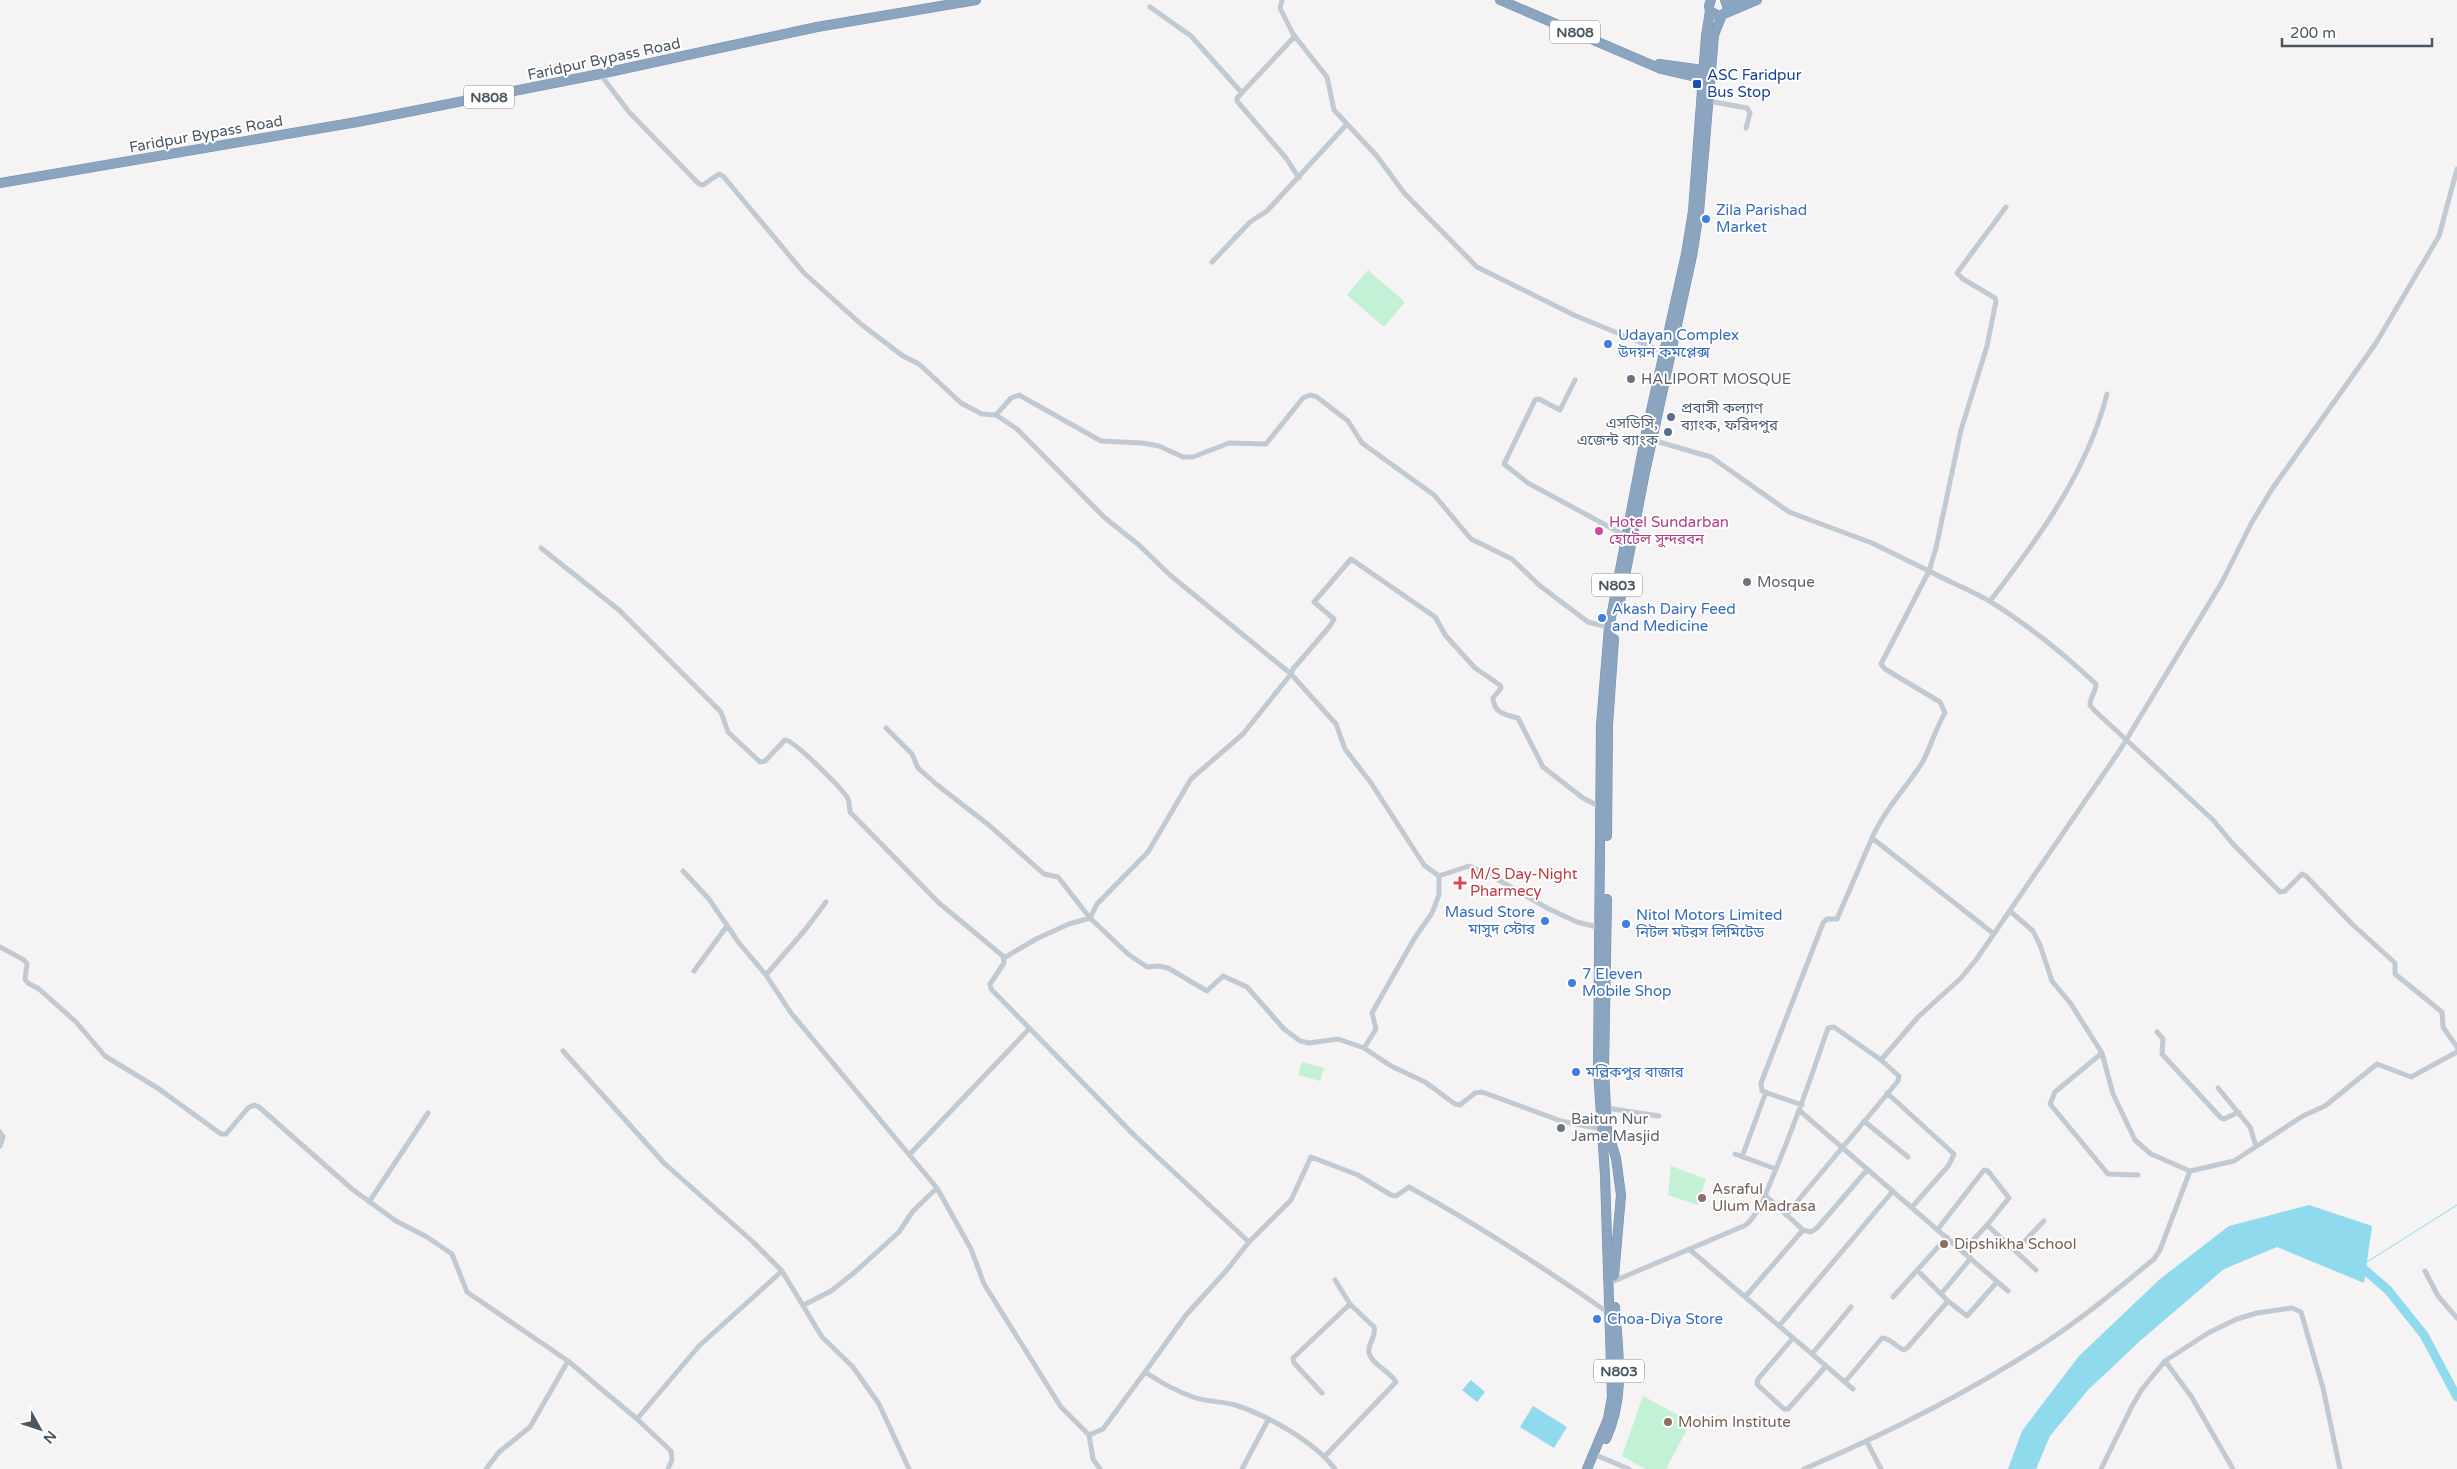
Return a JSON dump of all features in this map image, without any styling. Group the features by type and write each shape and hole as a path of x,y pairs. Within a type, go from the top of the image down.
{"highway":[{"name":"Faridpur Bypass Road","path":"0,183 357,122 600,74 817,27 976,0"},
{"name":"N808","path":"1500,0 1680,75 1707,75"},
{"path":"1711,0 1710,11 1714,15 1723,15 1757,0"},
{"path":"1723,15 1728,9 1726,0 1752,0"},
{"name":"N803","path":"1604,859 1600,807 1612,628 1641,476 1699,212 1708,101 1706,36 1710,11"},
{"name":"N803","path":"1620,582 1626,536 1652,440 1665,364 1664,352 1674,322 1693,211 1707,75 1714,35 1723,15"},
{"name":"N803","path":"1587,1469 1614,1421 1619,1398 1601,1129 1604,1113 1604,725"},
{"name":"N803","path":"1604,1113 1616,1158 1621,1195 1611,1281"},
{"name":"N803","path":"1594,1469 1596,1455"}],"street":[{"path":"1282,0 1280,8 1295,36 1327,77 1334,110 1376,155 1411,200 1477,267 1576,316 1664,352"},
{"path":"1150,7 1191,36 1242,93"},
{"path":"1295,36 1237,98 1238,104 1286,158 1299,178"},
{"path":"600,74 630,112 698,184 703,185 719,174 723,176 804,273 862,325 903,356 919,364 962,403 982,414 996,415 1031,442 1071,486 1170,575 1291,674 1336,724 1345,748 1371,783 1424,865 1439,876"},
{"path":"1708,101 1747,108 1750,114 1746,128"},
{"path":"1212,262 1250,222 1267,211 1347,124"},
{"path":"1881,1060 1918,1017 1960,979 2010,911 2126,740 2222,582 2252,522 2272,489 2376,343 2418,274 2439,236 2457,169"},
{"path":"2006,206 1958,273 1963,279 1995,298 1996,301 1987,346 1961,430 1939,538 1929,572 1881,664 1885,669 1940,702 1945,713 1936,728 1923,761 1878,825 1837,919 1827,919 1823,923 1806,962 1799,986 1760,1088 1801,1108 1842,1148 1963,1250 2008,1291"},
{"path":"1575,380 1560,410 1539,399 1535,400 1504,464 1528,483 1626,536"},
{"path":"1990,601 2042,532 2065,494 2091,444 2107,394"},
{"path":"996,415 1011,398 1019,395 1101,441 1142,443 1159,446 1183,457 1192,457 1229,443 1266,444 1303,398 1310,395 1348,421 1362,443 1434,495 1470,539 1512,559 1539,585 1588,622 1612,628"},
{"path":"1652,440 1711,457 1788,512 1872,543 1990,601 2052,646 2096,684 2096,690 2090,700 2090,705 2213,820 2233,844 2280,892 2285,891 2302,874 2306,876 2352,924 2396,963 2395,974 2442,1012 2443,1027 2457,1047"},
{"path":"541,548 618,610 721,712 728,732 760,762 765,761 785,740 791,741 798,746 848,797 850,812 893,857 939,903 1004,958"},
{"path":"1249,1242 1135,1136 989,987 1004,958 1036,939 1069,924 1090,918 1097,904 1148,852 1191,779 1243,734 1293,669 1334,621 1315,604 1315,600 1351,559 1435,617 1446,636 1475,668 1500,685 1501,688 1493,698 1495,708 1499,712 1518,718 1544,768 1583,798 1600,807"},
{"path":"886,728 912,754 918,768 990,826 1044,874 1058,877 1090,918 1128,954 1147,967 1168,968 1207,991 1224,976 1247,987 1284,1029 1300,1041 1309,1043 1342,1039 1364,1048 1391,1066 1425,1082 1455,1104 1460,1105 1475,1093 1482,1092 1561,1121 1601,1129"},
{"path":"1872,838 1994,934"},
{"path":"1439,876 1468,866 1490,875 1547,908 1577,922 1604,928"},
{"path":"684,871 709,899 727,926 766,975 791,1013 937,1188 967,1242 984,1284 1061,1407 1089,1435 1093,1459 1100,1469"},
{"path":"1364,1048 1376,1029 1372,1013 1378,1000 1414,939 1432,913 1439,895 1439,876"},
{"path":"766,975 826,902"},
{"path":"2010,911 2033,931 2040,945 2052,981 2072,1004 2102,1053 2113,1094 2134,1140 2151,1154 2190,1171 2234,1161 2303,1116 2325,1106 2376,1064 2411,1077 2457,1052"},
{"path":"694,971 727,926"},
{"path":"0,947 24,960 27,964 26,980 28,983 39,990 76,1022 105,1056 159,1089 221,1134 226,1134 248,1108 254,1105 259,1107 369,1202 396,1221 427,1237 452,1254 467,1292 568,1361 637,1418 671,1452 672,1460 668,1469"},
{"path":"1611,1281 1746,1225 1753,1219 1801,1108 1828,1028 1834,1027 1881,1060 1899,1078 1786,1215"},
{"path":"910,1154 1029,1029"},
{"path":"2157,1032 2164,1039 2162,1054 2221,1118 2224,1119 2240,1112"},
{"path":"563,1051 671,1170 752,1241 782,1271 822,1337 853,1367 879,1404 909,1469"},
{"path":"2102,1053 2054,1092 2050,1104 2108,1174 2138,1175"},
{"path":"2218,1088 2240,1112 2250,1127 2256,1146"},
{"path":"1742,1156 1766,1092"},
{"path":"1887,1093 1954,1154 1949,1165 1912,1207"},
{"path":"369,1202 428,1113"},
{"path":"1604,1113 1659,1116"},
{"path":"1864,1121 1908,1157"},
{"path":"0,1132 3,1137 0,1146"},
{"path":"1735,1154 1776,1169"},
{"path":"1089,1435 1103,1429 1186,1315 1226,1271 1249,1242 1291,1200 1308,1160 1314,1156 1358,1175 1391,1195 1396,1196 1406,1187 1409,1187 1450,1210 1549,1272 1603,1309 1613,1311"},
{"path":"1765,1195 1803,1230 1811,1232 1817,1228 1867,1170"},
{"path":"1938,1229 1984,1170 1988,1171 2009,1198 1987,1226 1963,1250"},
{"path":"1804,1469 1867,1442 1959,1395 2047,1342 2088,1312 2154,1259 2160,1250 2190,1171"},
{"path":"804,1305 831,1291 855,1272 898,1232 912,1211 937,1188"},
{"path":"1779,1326 1893,1191"},
{"path":"2016,1250 2044,1221"},
{"path":"1987,1226 2016,1250 2036,1270"},
{"path":"1745,1297 1803,1230"},
{"path":"1892,1297 1947,1237"},
{"path":"1689,1249 1853,1389"},
{"path":"1942,1294 1971,1258"},
{"path":"1917,1270 1948,1301 1967,1316 1997,1282"},
{"path":"637,1418 699,1346 782,1271"},
{"path":"2425,1271 2438,1296 2457,1318"},
{"path":"1325,1456 1396,1382 1370,1356 1369,1344 1373,1338 1374,1327 1350,1304 1335,1280"},
{"path":"1845,1382 1882,1338 1888,1339 1904,1350 1948,1301"},
{"path":"1322,1393 1294,1362 1293,1358 1350,1304"},
{"path":"1812,1354 1851,1307"},
{"path":"2101,1469 2135,1400 2166,1361 2227,1322 2257,1313 2298,1309 2301,1312 2323,1388 2340,1469"},
{"path":"1793,1338 1758,1379 1760,1387 1784,1409 1788,1409 1795,1404 1826,1366"},
{"path":"486,1469 499,1452 530,1427 568,1361"},
{"path":"2166,1361 2191,1396 2233,1469"},
{"path":"1145,1372 1166,1385 1195,1398 1235,1405 1268,1420 1291,1432 1325,1456 1335,1469"},
{"path":"1242,1469 1268,1420"},
{"path":"1867,1442 1881,1469"},
{"path":"1596,1455 1629,1469"}],"green space":[{"path":"1368,270 1405,302 1384,327 1347,295"},
{"path":"1302,1062 1324,1068 1320,1081 1298,1075"},
{"path":"1671,1166 1706,1179 1698,1205 1668,1195"},
{"path":"1643,1396 1691,1422 1666,1469 1645,1469 1622,1456"}],"water":[{"path":"2309,1205 2372,1226 2364,1283 2277,1247 2224,1269 2140,1341 2088,1390 2050,1436 2036,1469 2008,1469 2022,1431 2079,1356 2160,1279 2229,1226"},
{"path":"1471,1380 1485,1392 1477,1402 1462,1390"},
{"path":"1533,1406 1567,1427 1554,1448 1520,1427"}],"waterway":[{"path":"2367,1262 2457,1205"},
{"path":"2358,1264 2388,1290 2424,1335 2457,1397"}],"place":[{"name":"ASC Faridpur Bus Stop","path":"1697,84"},
{"name":"Zila Parishad Market","path":"1706,219"},
{"name":"Udayan Complex উদয়ন কমপ্লেক্স","path":"1608,344"},
{"name":"HALIPORT MOSQUE","path":"1631,379"},
{"name":"প্রবাসী কল্যাণ ব্যাংক, ফরিদপুর","path":"1671,417"},
{"name":"এসডিসি, এজেন্ট ব্যাংক","path":"1668,432"},
{"name":"Hotel Sundarban হোটেল সুন্দরবন","path":"1599,531"},
{"name":"Mosque","path":"1747,582"},
{"name":"Akash Dairy Feed and Medicine","path":"1602,618"},
{"name":"M/S Day-Night Pharmecy","path":"1460,883"},
{"name":"Masud Store মাসুদ স্টোর","path":"1545,921"},
{"name":"Nitol Motors Limited নিটল মটরস লিমিটেড","path":"1626,924"},
{"name":"7 Eleven Mobile Shop","path":"1572,983"},
{"name":"মল্লিকপুর বাজার","path":"1576,1072"},
{"name":"Baitun Nur Jame Masjid","path":"1561,1128"},
{"name":"Asraful Ulum Madrasa","path":"1702,1198"},
{"name":"Dipshikha School","path":"1944,1244"},
{"name":"Choa-Diya Store","path":"1597,1319"},
{"name":"Mohim Institute","path":"1668,1422"}]}
